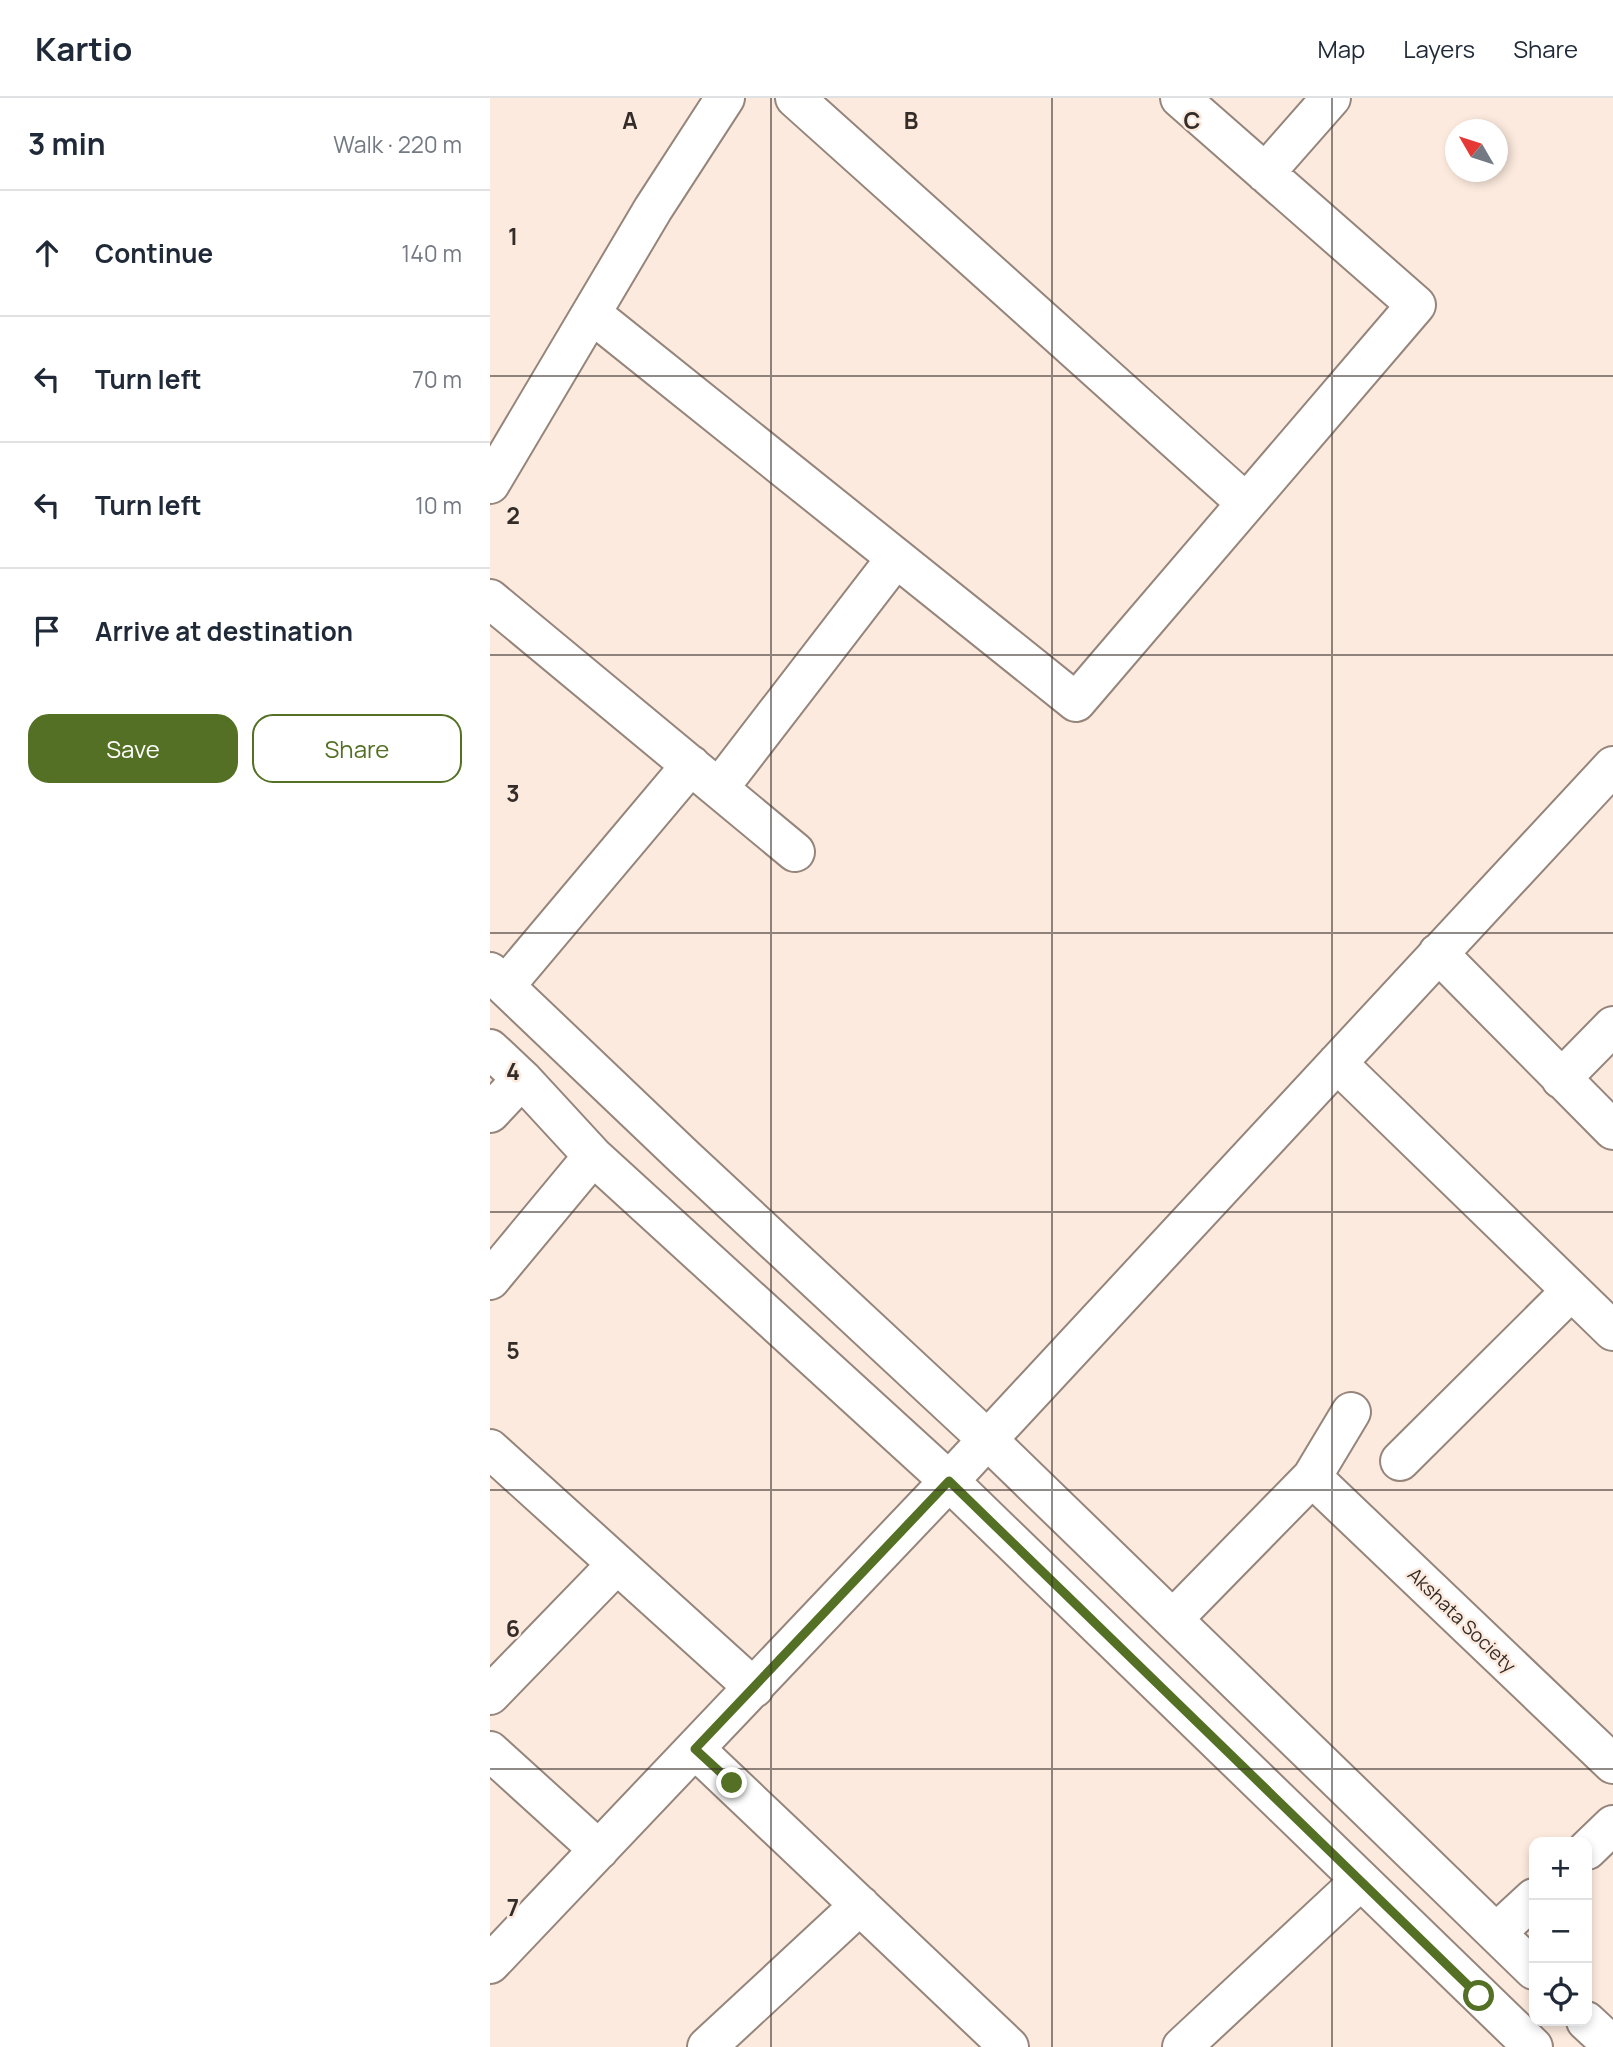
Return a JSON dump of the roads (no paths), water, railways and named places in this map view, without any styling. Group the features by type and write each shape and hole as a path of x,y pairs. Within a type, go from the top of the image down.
{"street":[{"path":"490,484 653,209 726,98"},
{"path":"795,98 1246,503"},
{"path":"592,314 1076,702 1416,305 1180,98"},
{"path":"1265,173 1331,98"},
{"path":"896,558 705,777 497,979 988,1440 1529,1965"},
{"path":"490,599 796,852"},
{"path":"490,1965 988,1440 1613,766"},
{"path":"1438,953 1613,1130"},
{"path":"1562,1079 1613,1026"},
{"path":"490,1049 522,1079 593,1156 949,1481 1533,2047"},
{"path":"1337,1063 1613,1331"},
{"path":"490,1113 522,1079"},
{"path":"490,1280 593,1156"},
{"path":"1400,1461 1571,1291"},
{"path":"1173,1619 1312,1477 1350,1412"},
{"path":"493,1458 617,1564 754,1688"},
{"name":"Akshata Society","path":"1312,1477 1613,1764"},
{"path":"490,1695 617,1564"},
{"path":"695,1749 1009,2047"},
{"path":"490,1751 599,1850"},
{"path":"1182,2047 1360,1881"},
{"path":"1496,1933 1532,1900"},
{"path":"707,2047 860,1905"},
{"path":"1592,2026 1613,2046"}]}
